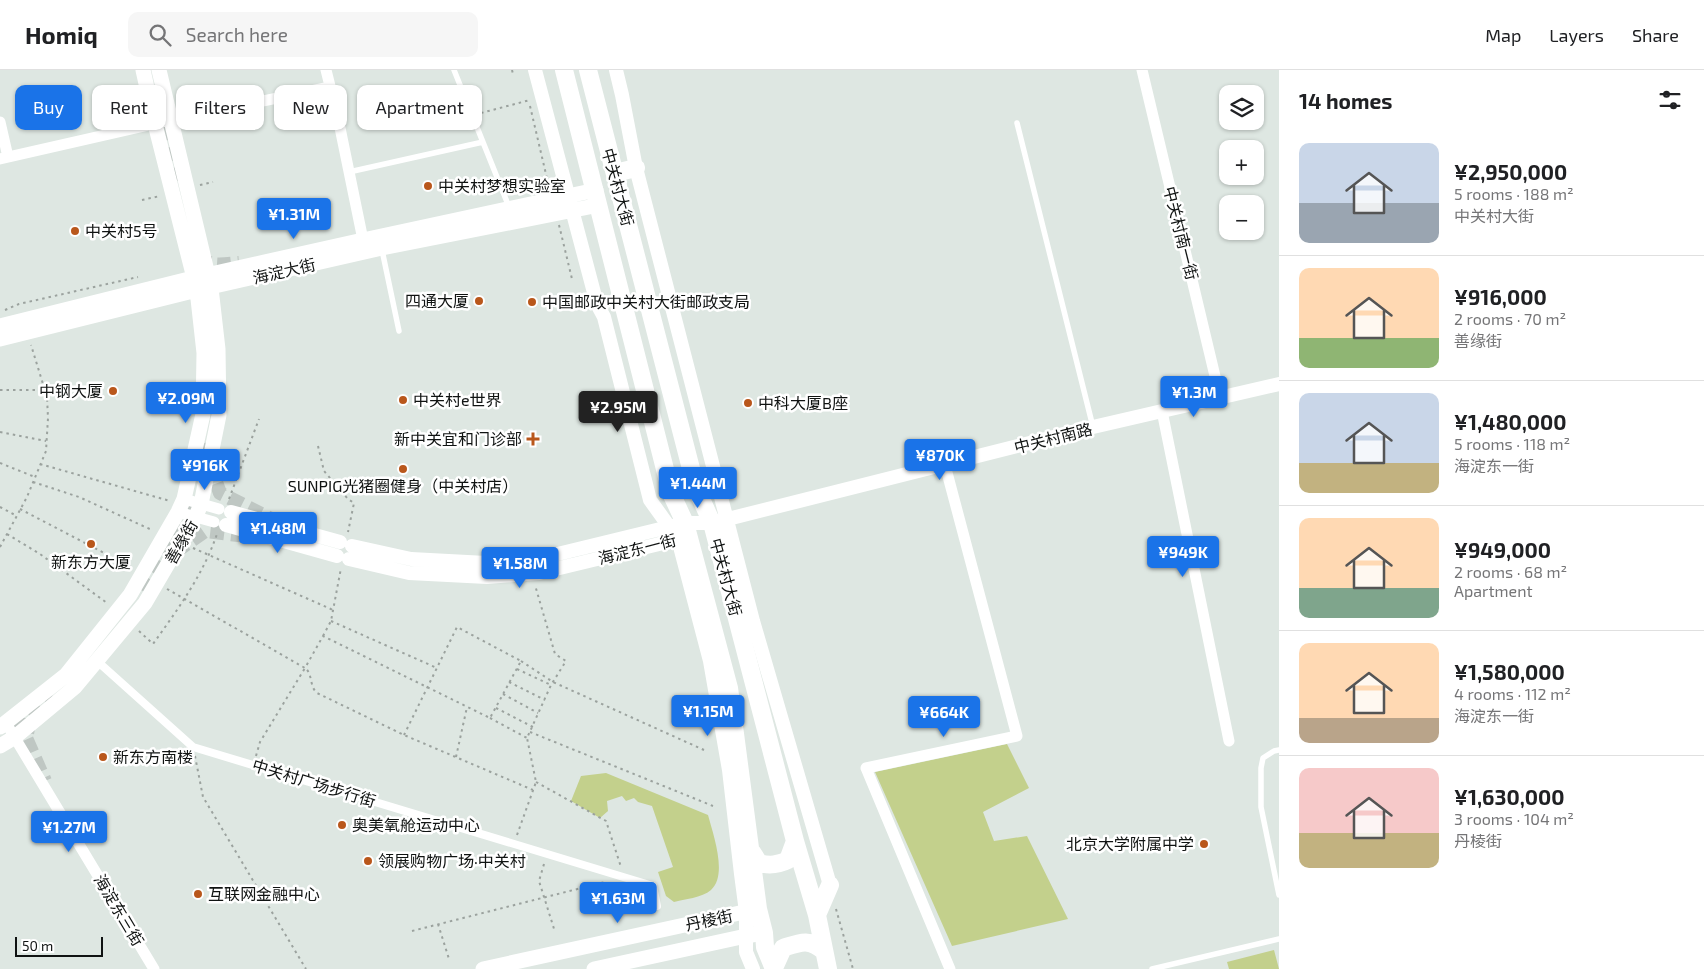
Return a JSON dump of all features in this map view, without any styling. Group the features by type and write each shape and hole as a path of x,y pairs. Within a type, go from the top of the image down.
{"main road":[{"name":"善缘街","path":"144,70 147,85"},
{"name":"善缘街","path":"3,725 66,675 130,595 181,506 203,414 202,283 171,120 159,70"},
{"name":"中关村大街","path":"564,70 598,197 680,532 730,688 752,852 752,910 764,933 765,947 774,968"},
{"name":"中关村大街","path":"588,70 696,488 719,521 796,842 817,915 828,969"},
{"name":"善缘街","path":"0,746 15,737 75,688 145,603 198,510 219,415 218,349 202,283 157,130"},
{"path":"615,173 636,168"},
{"name":"海淀大街","path":"0,326 202,283 382,248 598,197"},
{"name":"海淀大街","path":"0,340 363,240 510,208 570,203"},
{"path":"752,852 759,864 769,866 780,864 788,860 796,842"},
{"path":"817,915 830,885"},
{"name":"丹棱街","path":"483,969 752,910"},
{"name":"丹棱街","path":"594,969 764,933"},
{"path":"774,968 783,948 796,943 802,941 817,945 824,951"}],"street":[{"path":"326,70 330,85"},
{"path":"536,70 597,304 604,317 650,500 680,532"},
{"name":"中关村大街","path":"616,70 636,168 719,521 753,621 830,885"},
{"name":"中关村南一街","path":"1142,70 1220,397"},
{"path":"166,121 274,99"},
{"path":"0,122 4,158 128,130"},
{"path":"340,130 363,240 382,248"},
{"name":"中关村南路","path":"680,532 1093,428 1279,384"},
{"path":"1162,411 1229,741"},
{"path":"945,465 1017,736 866,768 950,969"},
{"name":"海淀东一街","path":"181,506 344,551 409,573 487,577 532,573 680,532"},
{"name":"中关村大街","path":"680,532 710,660 716,694 752,910 746,936 746,952 753,969"},
{"name":"海淀东一街","path":"344,551 411,559 486,562 537,559 680,532"},
{"name":"中关村广场步行街","path":"97,661 193,747 653,886 656,906"},
{"name":"海淀东三街","path":"3,725 15,737 154,969"}],"lane":[{"path":"454,70 510,208"},
{"path":"1017,123 1093,428"},
{"path":"349,172 483,142"},
{"path":"382,248 399,331"},
{"path":"1279,750 1263,758 1260,768 1261,807 1279,895"},
{"path":"1152,969 1279,940"}],"path":[{"path":"512,70 513,74"},
{"path":"529,100 551,195"},
{"path":"513,185 547,178"},
{"path":"558,220 572,279"},
{"path":"0,547 17,516 46,451 47,397 28,333"},
{"path":"0,390 45,390"},
{"path":"153,644 185,600 209,556 260,419"},
{"path":"0,432 46,441"},
{"path":"0,463 35,477"},
{"path":"40,464 150,494"},
{"path":"33,482 79,497 140,524"},
{"path":"0,507 17,516"},
{"path":"20,509 118,560"},
{"path":"7,534 40,554 101,598"},
{"path":"209,556 332,610"},
{"path":"513,844 536,782 527,738 551,685 566,661 555,654 532,573"},
{"path":"185,600 305,668 309,671 312,688 317,694 404,735 533,790"},
{"path":"331,621 436,668"},
{"path":"404,735 457,628 521,661 553,682 704,750"},
{"path":"253,765 260,742 323,636 527,738"},
{"path":"488,717 490,718 496,708 521,661"},
{"path":"517,669 551,685"},
{"path":"509,682 545,700"},
{"path":"503,694 538,713"},
{"path":"456,757 467,707"},
{"path":"496,708 533,727"},
{"path":"530,732 713,806"},
{"path":"193,747 203,797 306,969"},
{"path":"536,782 606,821 634,912"},
{"path":"546,854 539,881 555,932"},
{"path":"412,931 624,878"},
{"path":"438,924 449,959"}],"green space":[{"path":"1007,744 1029,788 983,812 994,841 1027,836 1068,919 952,946 875,772"},
{"path":"606,773 708,815 716,843 719,865 716,883 711,890 698,897 674,902 666,896 658,872 673,867 652,806 638,802 634,798 626,801 622,796 607,801 608,811 600,818 571,801 581,776"},
{"path":"1274,950 1279,969 1229,969 1227,962"}],"tunnel":[{"path":"165,130 177,181"},
{"path":"200,254 203,259 212,264 239,263"},
{"path":"202,444 220,493 275,521"},
{"path":"141,590 181,526 188,502"},
{"path":"175,552 205,531 254,537"},
{"path":"11,726 54,698"},
{"path":"30,719 26,738 45,781"}],"place":[{"name":"中关村梦想实验室","path":"428,186"},
{"name":"中关村5号","path":"75,231"},
{"name":"四通大厦","path":"479,301"},
{"name":"中国邮政中关村大街邮政支局","path":"532,302"},
{"name":"中钢大厦","path":"113,391"},
{"name":"中关村e世界","path":"403,400"},
{"name":"中科大厦B座","path":"748,403"},
{"name":"新中关宜和门诊部","path":"533,439"},
{"name":"SUNPIG光猪圈健身（中关村店）","path":"403,469"},
{"name":"新东方大厦","path":"91,544"},
{"name":"新东方南楼","path":"103,757"},
{"name":"奥美氧舱运动中心","path":"342,825"},
{"name":"北京大学附属中学","path":"1204,844"},
{"name":"领展购物广场·中关村","path":"368,861"},
{"name":"互联网金融中心","path":"198,894"}]}
